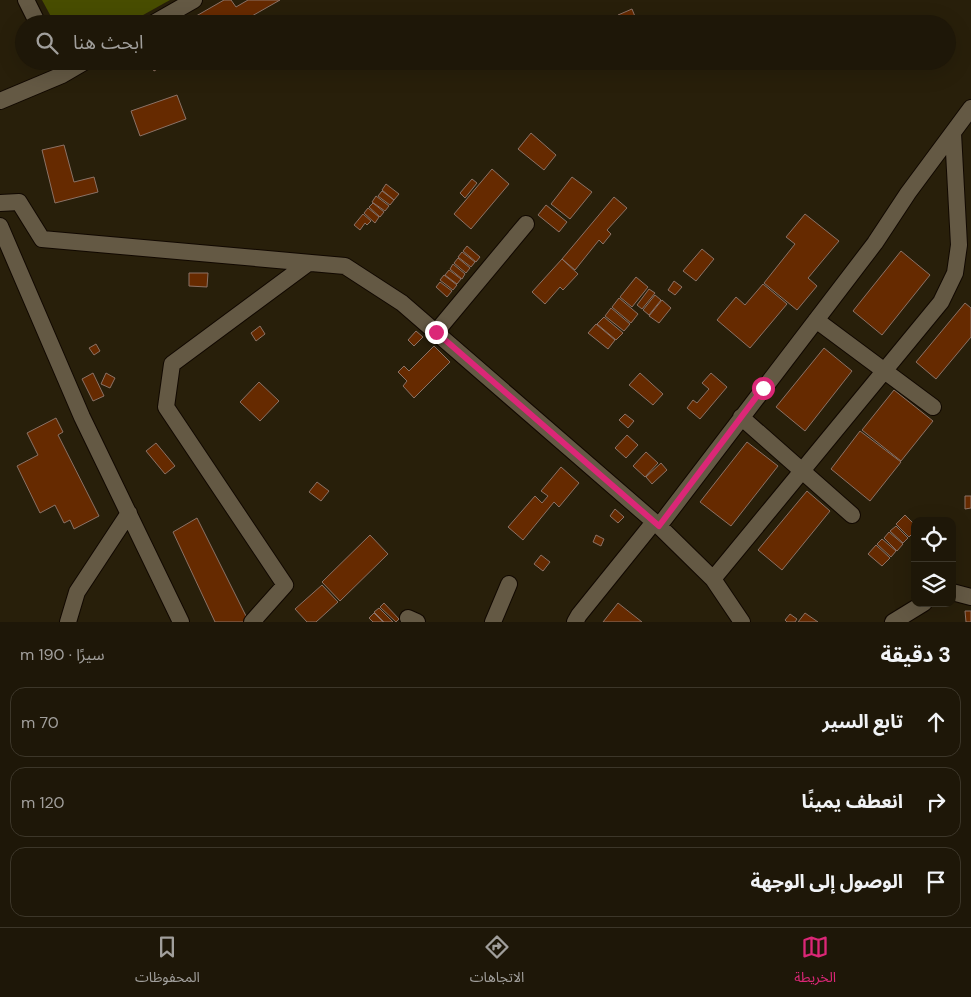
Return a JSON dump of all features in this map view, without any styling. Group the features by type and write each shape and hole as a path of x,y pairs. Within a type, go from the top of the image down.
{"street":[{"path":"26,0 34,15"},
{"path":"168,15 194,0"},
{"path":"0,102 56,70"},
{"path":"575,622 741,418 874,243 908,193 971,108"},
{"path":"713,579 941,302 955,274 959,245 953,133"},
{"path":"0,203 19,202 42,239 345,266 402,303 656,524 713,579 742,622"},
{"path":"436,332 526,224"},
{"path":"0,226 82,417 181,622"},
{"path":"252,622 286,585 166,406 172,364 307,264"},
{"path":"816,320 933,407"},
{"path":"741,418 852,515"},
{"path":"68,622 77,592 130,513"},
{"path":"493,622 509,584"},
{"path":"956,593 971,597"},
{"path":"893,622 917,607"}],"shaded area":[{"path":"42,0 170,0 143,15 50,15"}],"building":[{"path":"224,0 231,0 236,7 248,0 280,0 254,15 198,15"},
{"path":"632,9 634,15 618,15"},
{"path":"177,95 186,119 140,136 131,111"},
{"path":"531,133 556,155 544,170 518,149"},
{"path":"64,145 74,182 94,177 98,192 55,203 42,150"},
{"path":"492,169 509,184 471,229 454,214"},
{"path":"572,177 592,192 570,219 551,204"},
{"path":"472,179 477,183 465,198 460,193"},
{"path":"386,184 399,194 394,200 382,190"},
{"path":"382,191 394,200 390,205 378,196"},
{"path":"376,196 389,206 385,211 372,202"},
{"path":"614,197 627,208 607,230 611,234 603,244 599,240 575,270 562,259"},
{"path":"373,203 384,212 380,217 369,207"},
{"path":"546,205 567,222 559,232 538,215"},
{"path":"368,208 379,217 375,223 364,213"},
{"path":"363,214 371,221 367,225 365,223 360,230 354,225"},
{"path":"805,214 839,241 808,278 817,286 797,310 764,283 795,244 786,237"},
{"path":"467,246 480,257 476,262 463,251"},
{"path":"702,249 714,259 696,281 683,271"},
{"path":"901,251 930,275 882,335 853,311"},
{"path":"462,252 475,262 471,267 458,257"},
{"path":"458,258 470,268 466,273 454,263"},
{"path":"562,259 578,274 563,290 560,287 545,304 532,292"},
{"path":"453,264 465,274 462,279 450,269"},
{"path":"449,270 461,279 457,284 445,275"},
{"path":"189,273 208,273 207,287 189,286"},
{"path":"444,275 457,285 453,290 440,280"},
{"path":"636,277 648,287 632,307 620,297"},
{"path":"674,281 682,287 675,295 668,290"},
{"path":"440,282 452,291 447,297 436,287"},
{"path":"763,284 787,304 750,348 717,320 736,297 745,305"},
{"path":"649,289 655,293 642,309 637,305"},
{"path":"655,295 661,300 649,315 643,310"},
{"path":"619,298 638,314 631,323 612,307"},
{"path":"662,300 671,308 659,323 649,316"},
{"path":"965,303 971,308 971,337 936,379 916,362"},
{"path":"611,308 630,324 624,331 605,316"},
{"path":"604,317 623,333 616,340 597,324"},
{"path":"596,324 615,340 608,349 588,333"},
{"path":"260,326 265,334 256,341 251,333"},
{"path":"416,331 423,337 414,346 408,340"},
{"path":"96,344 100,351 94,355 89,348"},
{"path":"434,346 450,362 414,398 403,386 407,381 398,372 404,366 409,371"},
{"path":"824,348 852,371 805,431 776,407"},
{"path":"93,373 104,396 93,401 82,379"},
{"path":"106,373 115,378 110,388 101,384"},
{"path":"640,373 663,394 653,405 629,385"},
{"path":"711,373 727,387 700,419 687,408 693,400 697,403 709,389 702,383"},
{"path":"259,382 279,401 260,421 240,402"},
{"path":"894,390 933,421 901,461 862,430"},
{"path":"625,414 634,421 628,428 619,420"},
{"path":"56,418 63,432 58,435 99,516 74,529 70,520 64,523 55,505 40,513 17,466 38,455 27,433"},
{"path":"860,431 901,462 870,501 831,469"},
{"path":"627,435 638,445 626,458 615,448"},
{"path":"747,442 778,466 731,526 700,502"},
{"path":"156,443 175,466 165,474 146,451"},
{"path":"646,452 658,463 645,477 633,466"},
{"path":"661,463 667,470 652,484 646,477"},
{"path":"561,467 579,483 559,507 554,502 523,540 508,527 535,496 542,503 548,496 541,491"},
{"path":"317,482 329,491 321,501 309,492"},
{"path":"807,491 830,511 782,570 758,550"},
{"path":"965,496 971,496 971,508 965,509"},
{"path":"615,509 624,517 618,523 610,516"},
{"path":"905,515 911,521 911,535 909,537 896,524"},
{"path":"197,518 247,618 243,622 215,622 173,532"},
{"path":"896,526 908,538 903,543 890,531"},
{"path":"889,532 903,544 897,551 884,538"},
{"path":"370,535 388,554 340,601 322,582"},
{"path":"596,535 604,539 601,546 593,542"},
{"path":"882,539 896,551 891,557 877,544"},
{"path":"876,545 890,558 882,566 868,554"},
{"path":"541,555 550,562 543,571 534,564"},
{"path":"322,585 338,602 316,622 307,622 295,609"},
{"path":"384,603 399,619 396,622 380,607"},
{"path":"618,603 642,622 603,622"},
{"path":"379,608 393,622 384,622 374,612"},
{"path":"965,611 971,611 971,622 966,622"},
{"path":"374,613 383,622 373,622 369,618"},
{"path":"805,613 818,622 798,622"},
{"path":"790,614 797,619 795,622 787,622 785,620"}],"route":[{"path":"436,332 659,526 763,388"}]}
